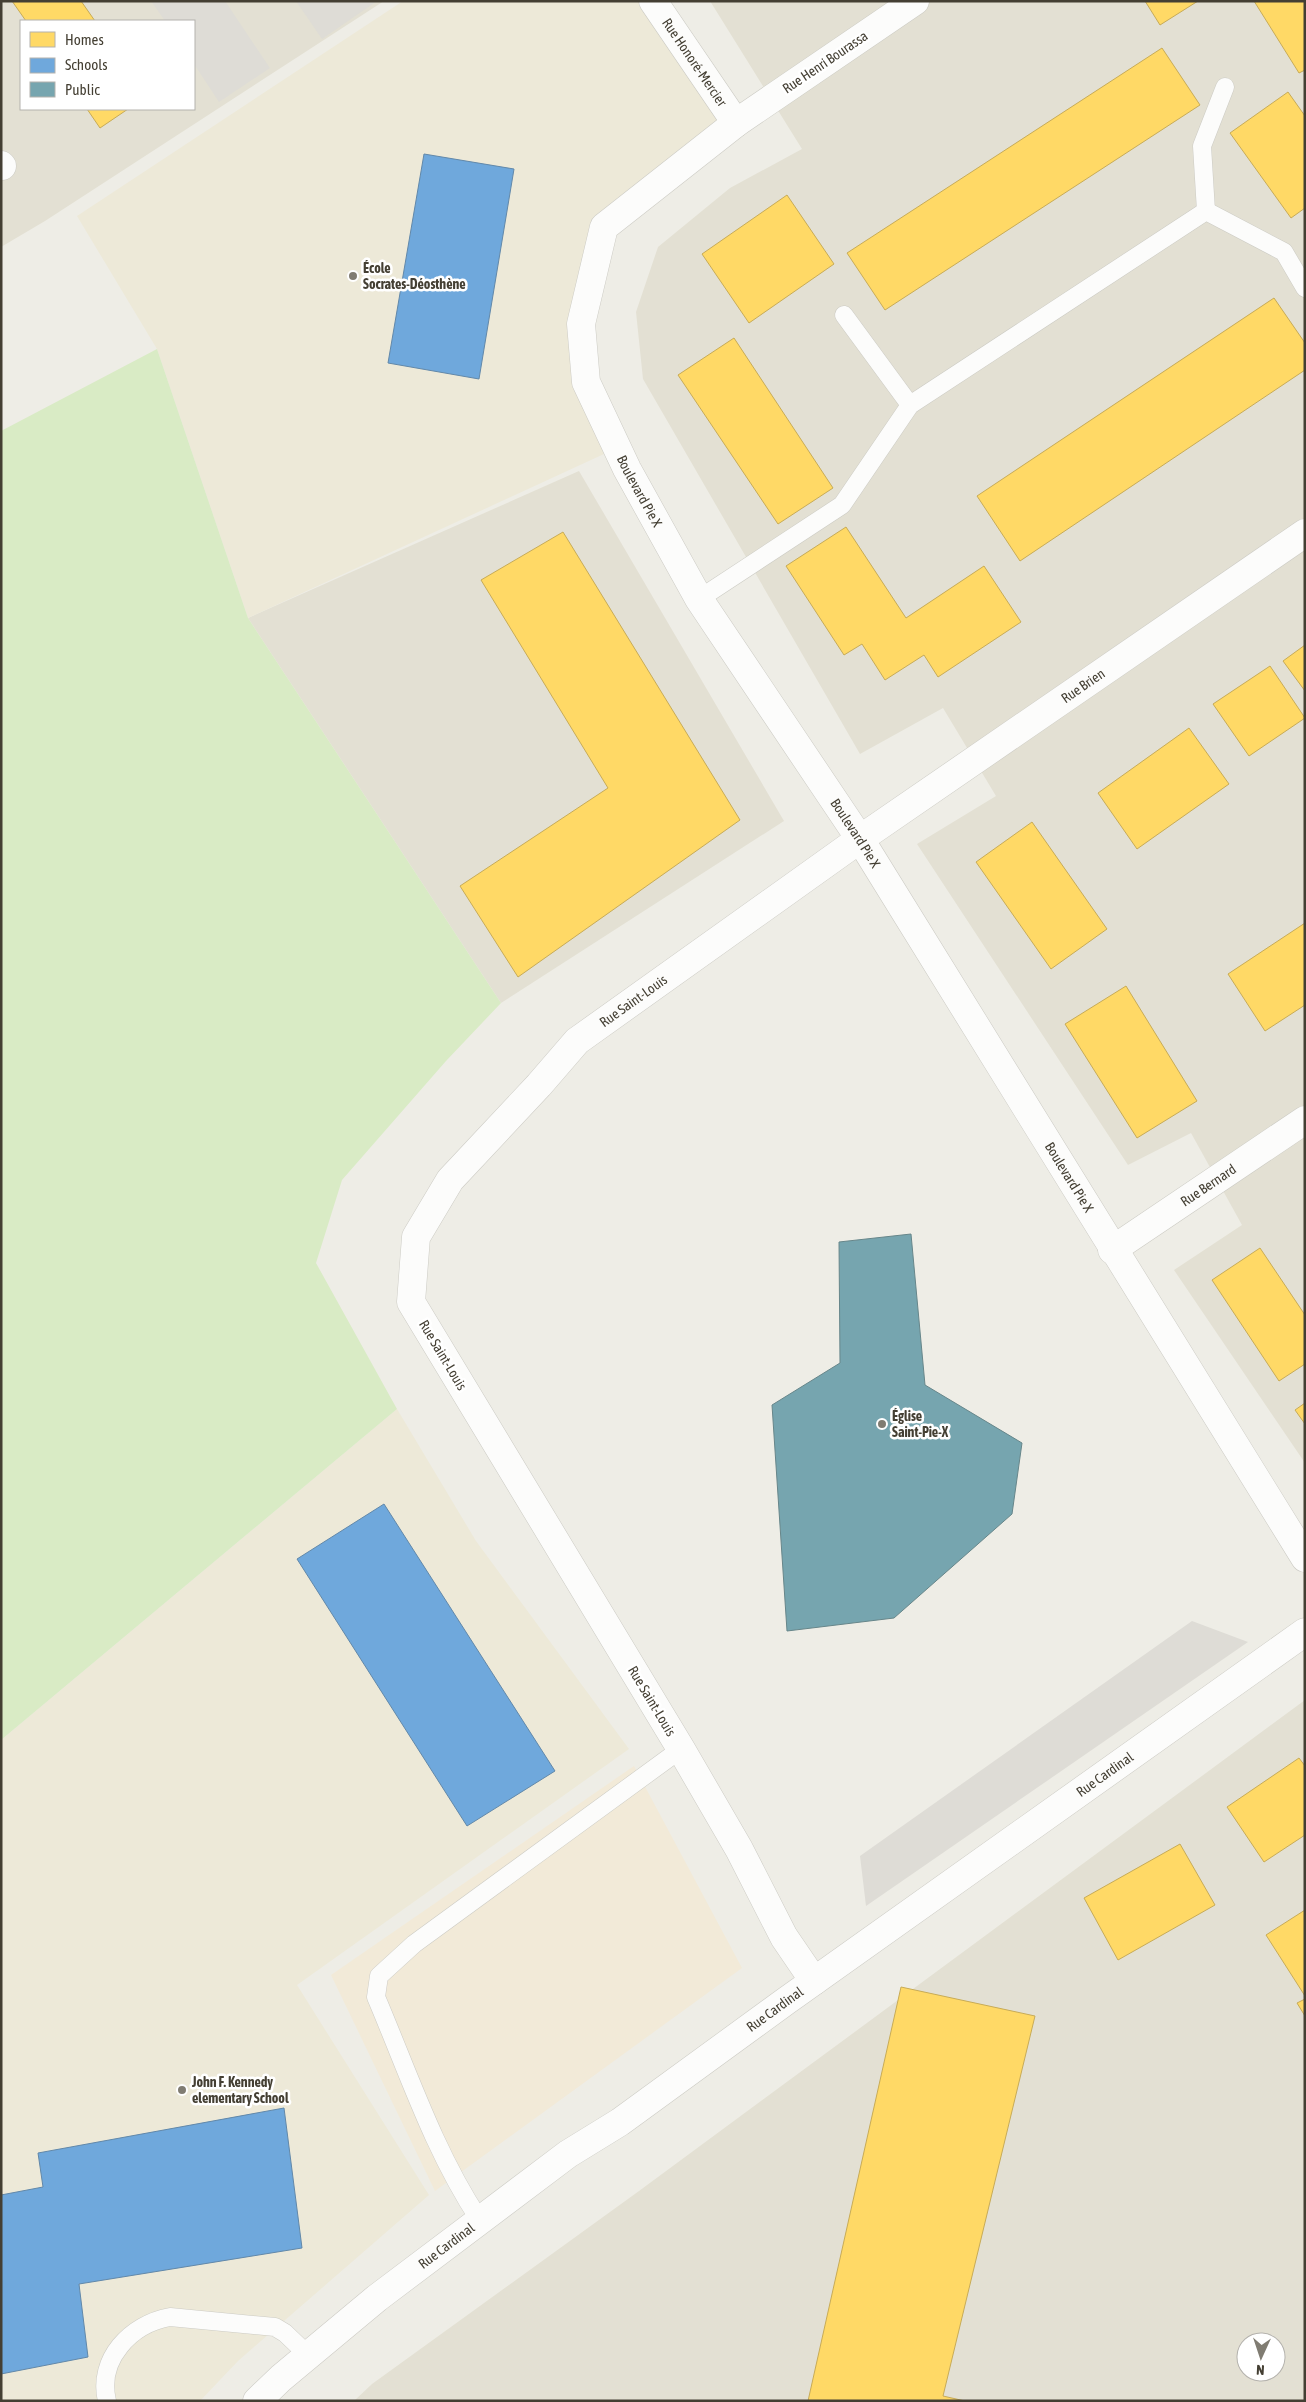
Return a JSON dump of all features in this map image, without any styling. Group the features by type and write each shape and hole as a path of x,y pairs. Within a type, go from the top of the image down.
{"street":[{"name":"Rue Honoré-Mercier","path":"653,1 736,123"},
{"name":"Rue Henri Bourassa","path":"736,123 915,1"},
{"name":"Boulevard Pie X","path":"736,123 604,227 581,324 586,382 627,469 699,599 860,839 1112,1250 1305,1558"},
{"name":"Rue Brien","path":"860,839 1305,533"},
{"name":"Rue Saint-Louis","path":"814,1981 784,1937 740,1849 681,1748 411,1302 416,1237 450,1180 539,1085 577,1041 860,839"},
{"name":"Rue Bernard","path":"1112,1250 1305,1120"},
{"name":"Rue Cardinal","path":"260,2400 308,2355 479,2219 568,2154 620,2122 814,1981 1305,1632"}],"lane":[{"path":"1206,211 1202,146 1225,88"},
{"path":"1206,211 1284,252 1305,288"},
{"path":"699,599 842,505 910,405 1206,211"},
{"path":"844,314 910,405"},
{"path":"479,2219 457,2185 443,2157 376,1997 379,1976 414,1944 681,1748"},
{"path":"107,2401 105,2384 112,2358 131,2334 143,2325 156,2319 170,2317 275,2327 285,2333 308,2355"}],"shaded area":[{"path":"1,1 384,1 45,221 1,247"},
{"path":"151,1 225,1 270,68 219,102 195,66 195,20 164,20"},
{"path":"296,1 377,1 322,39"},
{"name":"École Socrates-Déosthène","path":"403,1 653,1 736,123 604,227 581,325 617,448 248,618 157,349 77,216"},
{"path":"710,1 1305,1 1305,1463 1174,1270 1242,1225 1191,1133 1128,1165 917,844 996,796 943,708 860,754 643,379 636,312 658,247 730,188 802,149"},
{"path":"579,471 784,821 501,1003 248,618"},
{"path":"397,1409 476,1541 629,1749 297,1985 429,2195 238,2361 200,2401 1,2401 1,1740"},
{"path":"1192,1621 1248,1642 866,1906 860,1856"},
{"path":"1305,1700 1305,2401 354,2401 372,2384 639,2191"},
{"path":"634,1766 742,1968 435,2191 331,1975"}],"green space":[{"path":"157,349 248,618 501,1003 446,1061 342,1180 316,1263 397,1409 1,1740 1,431"}],"building: Homes":[{"path":"12,1 81,1 94,20 25,20"},
{"path":"1145,1 1198,1 1160,25"},
{"path":"1254,1 1305,1 1305,70 1299,73"},
{"path":"1162,48 1200,105 885,310 847,253"},
{"path":"1288,92 1305,116 1305,208 1291,218 1230,133"},
{"path":"88,110 127,110 100,128"},
{"path":"787,195 834,264 749,323 702,254"},
{"path":"1274,298 1305,343 1305,370 1020,561 977,496"},
{"path":"734,338 833,488 778,524 678,375"},
{"path":"846,527 906,618 984,566 1021,622 938,677 924,655 885,680 862,644 844,655 786,566"},
{"path":"563,532 740,820 518,977 460,886 608,788 481,580"},
{"path":"1305,645 1305,691 1283,661"},
{"path":"1270,666 1305,718 1249,756 1213,704"},
{"path":"1189,728 1229,784 1137,849 1098,793"},
{"path":"1032,822 1107,929 1051,969 976,862"},
{"path":"1305,923 1305,1005 1265,1031 1228,974"},
{"path":"1126,986 1197,1101 1137,1138 1065,1024"},
{"path":"1260,1248 1305,1315 1305,1364 1279,1381 1212,1280"},
{"path":"1305,1403 1305,1424 1295,1410"},
{"path":"1299,1758 1305,1766 1305,1835 1264,1862 1227,1807"},
{"path":"1180,1844 1215,1905 1118,1960 1084,1898"},
{"path":"1305,1910 1305,1996 1266,1935"},
{"path":"901,1987 1035,2016 943,2396 965,2401 808,2401"},
{"path":"1305,1999 1305,2016 1297,2003"}],"building: Schools":[{"path":"424,154 514,169 479,379 388,363"},
{"path":"384,1504 555,1771 467,1826 297,1559"},
{"path":"284,2108 302,2248 79,2284 88,2357 1,2374 1,2195 43,2187 38,2153"}],"building: Public":[{"name":"Église Saint-Pie-X","path":"911,1234 925,1385 1022,1443 1012,1514 894,1618 787,1631 772,1405 840,1363 839,1242"}],"place":[{"name":"École Socrates-Déosthène","path":"353,276"},
{"name":"Église Saint-Pie-X","path":"882,1424"},
{"name":"John F. Kennedy elementary School","path":"182,2090"}]}
